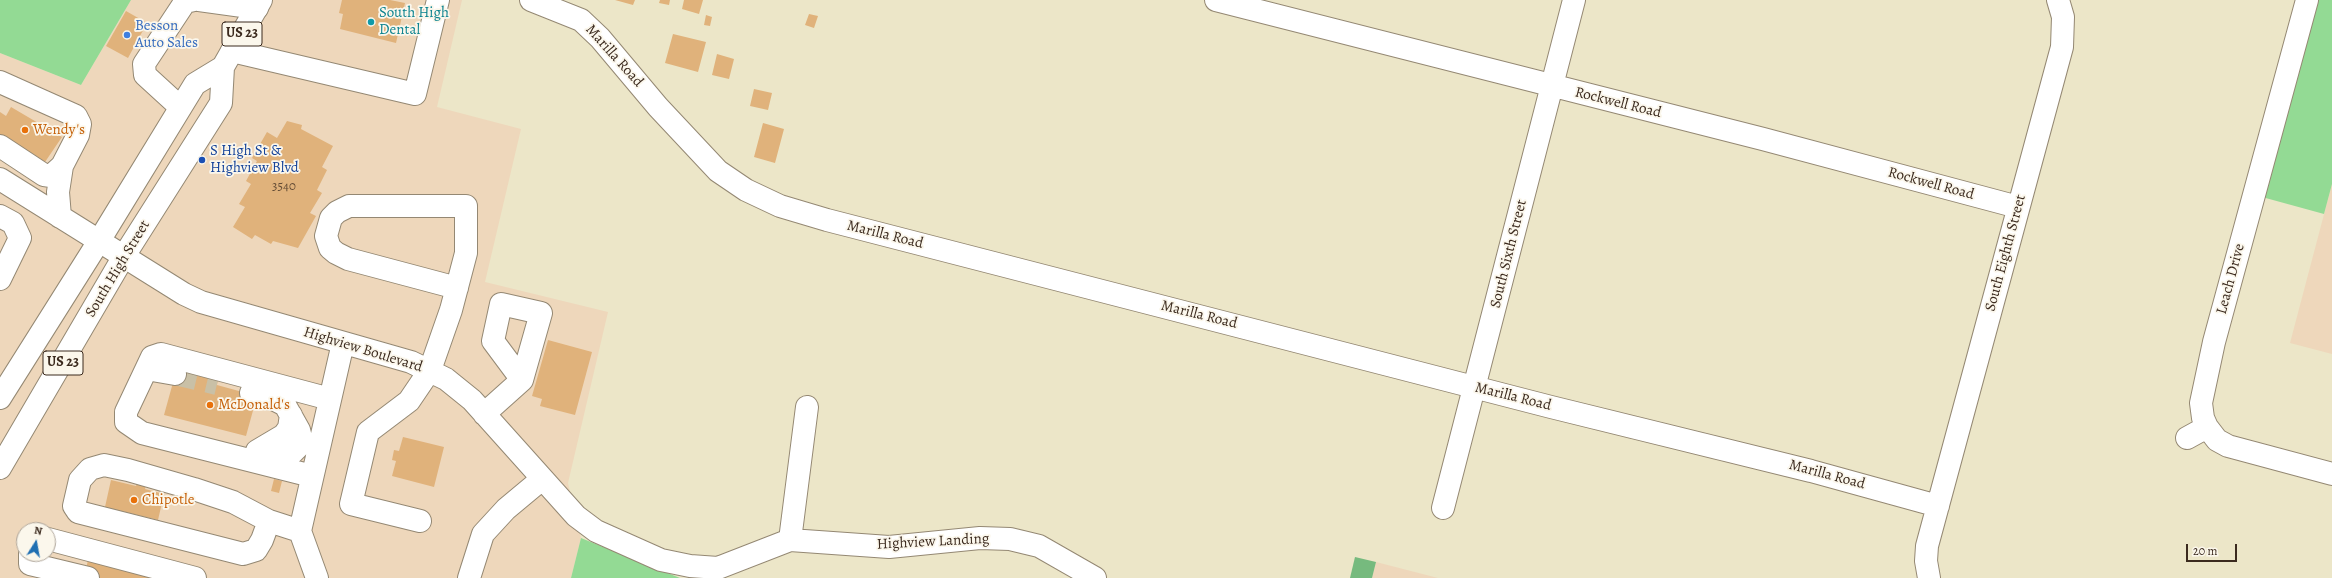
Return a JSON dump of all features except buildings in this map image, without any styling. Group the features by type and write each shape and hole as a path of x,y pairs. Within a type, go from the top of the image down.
{"street":[{"path":"180,107 145,75 144,64 185,2 194,0"},
{"path":"199,0 259,4"},
{"path":"228,59 415,94 438,0"},
{"name":"Marilla Road","path":"531,0 581,20 600,38 663,113 718,171 746,190 774,203 827,220 1475,387 1758,457 1938,506"},
{"name":"Rockwell Road","path":"1216,0 1763,139 2018,207"},
{"name":"South Sixth Street","path":"1443,508 1574,0"},
{"name":"South Eighth Street","path":"1929,578 1926,560 1927,546 2062,47 2063,17 2058,0"},
{"name":"Leach Drive","path":"2307,0 2202,391 2203,418 2207,427 2217,440 2228,446 2332,474"},
{"name":"South High Street","path":"0,468 124,256 221,103 228,59 259,4"},
{"name":"South High Street","path":"0,398 99,241 195,84 228,59"},
{"path":"4,86 76,116 80,124 78,135 62,166 58,192 60,217"},
{"path":"0,146 44,175 51,176 62,166"},
{"name":"Highview Boulevard","path":"0,180 201,302 411,362 430,370 459,389 484,414 576,516 596,532 661,560 722,573"},
{"path":"420,521 351,504 368,432 409,401 430,370 457,288 466,253 466,206 349,206 337,212 331,218 326,236 330,248 336,253 348,259 457,288"},
{"path":"0,216 13,223 20,238 0,279"},
{"path":"317,578 300,532 343,342"},
{"path":"312,476 142,433 126,422 126,412 152,357 161,354 330,399"},
{"path":"145,372 152,370 175,374"},
{"path":"484,414 522,380"},
{"path":"126,412 139,420 257,451 284,435 289,428 291,415 285,405 275,400 217,384"},
{"path":"790,540 806,407"},
{"path":"2187,438 2207,427"},
{"path":"269,521 262,540 256,550 243,554 78,512 74,506 80,480 90,469 104,465 128,470 194,489 232,502 269,521 300,532"},
{"path":"469,578 482,534 506,509 542,479"},
{"name":"Highview Landing","path":"722,573 790,540 889,547 980,538 1010,539 1039,546 1095,578"},
{"path":"56,541 195,578"},
{"path":"30,565 88,578"}],"shaded area":[{"path":"131,0 462,0 437,107 521,129 485,282 608,312 568,483 581,538 571,578 0,578 0,53 81,85"},
{"path":"2332,184 2332,354 2290,343"},
{"path":"1376,562 1438,578 1372,578"}],"green space":[{"path":"0,0 131,0 81,85 0,53"},
{"path":"2316,0 2332,0 2332,184 2324,214 2262,197"},
{"path":"581,538 680,578 571,578"},
{"path":"1355,557 1376,562 1372,578 1350,578"}],"tunnel":[{"path":"175,374 217,384"}],"place":[{"name":"South High Dental","path":"371,22"},
{"name":"Besson Auto Sales","path":"127,35"},
{"name":"Wendy's","path":"25,130"},
{"name":"S High St & Highview Blvd","path":"202,160"},
{"name":"McDonald's","path":"210,405"},
{"name":"Chipotle","path":"134,500"}]}
